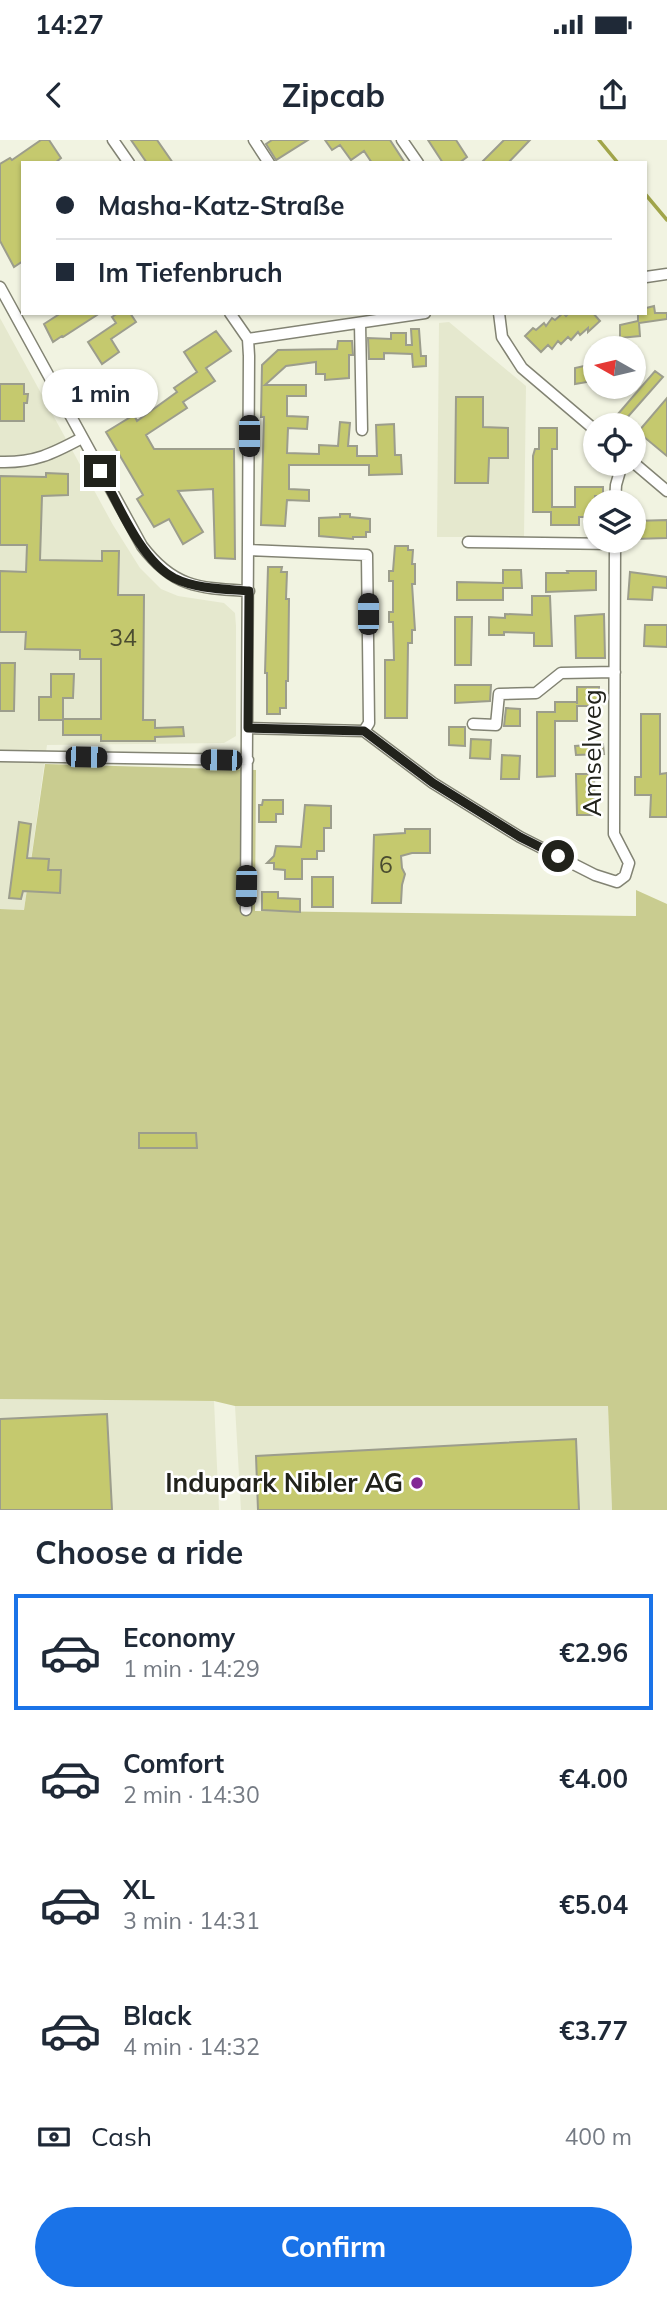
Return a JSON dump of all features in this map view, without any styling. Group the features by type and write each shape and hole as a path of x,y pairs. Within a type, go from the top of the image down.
{"street":[{"path":"113,140 128,161"},
{"path":"254,140 268,161"},
{"path":"402,140 417,161"},
{"path":"647,277 667,274"},
{"path":"0,287 142,547 157,565 173,577 196,586 249,591"},
{"path":"231,315 248,340 246,910"},
{"path":"248,340 412,315"},
{"path":"499,315 502,337 522,368 583,420"},
{"path":"360,323 362,430"},
{"path":"0,462 37,459 82,438"},
{"path":"646,473 667,491"},
{"path":"468,542 583,542"},
{"path":"248,550 367,555 369,723 364,731 248,728"},
{"name":"Amselweg","path":"364,731 433,783 520,837 595,875 617,882 625,876 629,863 614,834 615,553"},
{"name":"Amselweg","path":"473,724 496,725 499,694 536,693 561,673 615,672"},
{"path":"0,756 248,760"}],"shaded area":[{"path":"0,318 113,525 140,568 161,589 178,596 224,603 235,613 236,626 236,736 224,743 47,745 24,910 0,909"},
{"path":"449,322 526,386 524,537 437,537 439,323"},
{"path":"0,1399 214,1401 219,1510 0,1510"},
{"path":"235,1406 608,1406 612,1510 241,1510"}],"green space":[{"path":"45,764 256,770 255,911 636,916 636,890 667,904 667,1510 612,1510 608,1406 235,1406 214,1401 0,1399 0,909 24,910"}],"building":[{"path":"41,140 49,140 61,158 57,161 21,161 21,262 14,267 0,241 0,164 10,158 12,160"},
{"path":"131,140 157,140 172,161 146,161"},
{"path":"272,140 308,140 276,160 266,144"},
{"path":"325,140 390,140 404,161 371,161 364,151 351,160 340,145 332,150"},
{"path":"428,140 456,140 467,157 462,161 442,161"},
{"path":"504,140 530,140 510,161 483,161"},
{"path":"654,306 655,313 667,313 667,319 639,323 640,336 620,336 620,325 638,321 638,315 647,315 647,308"},
{"path":"58,315 97,315 53,342 44,324"},
{"path":"131,315 136,322 111,339 119,352 102,364 88,342 116,323 112,317"},
{"path":"561,315 595,315 600,321 588,332 588,328 580,335 578,332 571,340 568,337 561,344 558,341 552,349 548,345 541,352 525,336 533,328 536,330 544,323 546,326 552,318 555,320"},
{"path":"411,329 419,329 421,356 426,356 426,366 413,367 412,354 384,353 384,359 369,359 368,338 391,339 391,333 406,333 406,345 412,345"},
{"path":"216,331 231,351 206,368 215,381 183,402 187,408 146,435 154,449 234,449 235,559 215,558 213,489 178,491 203,532 183,544 169,519 154,527 137,499 143,495 106,432 134,415 137,421 177,392 174,388 197,372 184,352"},
{"path":"338,341 352,341 353,355 349,355 349,378 325,380 325,374 316,374 316,362 286,366 265,385 306,385 306,396 287,396 287,416 308,417 307,429 288,428 287,453 319,454 319,445 338,446 340,422 350,423 348,446 357,446 357,456 377,456 376,425 394,424 395,455 401,455 402,474 369,475 369,465 289,465 289,489 309,490 309,501 287,500 285,526 261,525 264,417 261,417 262,365 278,350 337,349"},
{"path":"583,366 583,383 575,384 575,368"},
{"path":"655,371 663,377 646,396 646,381"},
{"path":"101,373 116,395 94,410 80,388"},
{"path":"0,384 24,384 24,394 28,394 27,403 24,403 24,421 0,421"},
{"path":"456,397 483,397 483,427 508,428 508,458 489,458 488,483 455,483"},
{"path":"667,398 667,456 646,439 646,423"},
{"path":"631,399 644,399 631,413 619,413"},
{"path":"539,428 557,428 557,449 552,449 552,507 575,507 575,487 603,487 603,490 583,490 583,517 579,517 579,525 551,525 551,512 533,512 533,456 535,449 539,449"},
{"path":"46,473 68,474 68,495 42,496 40,560 102,561 102,551 119,551 118,595 144,595 143,720 155,720 155,728 183,727 184,736 155,737 155,741 101,741 101,735 63,735 63,719 101,719 101,659 80,659 80,650 25,649 26,632 0,632 0,571 26,572 27,545 0,545 0,476 46,477"},
{"path":"340,514 370,519 370,532 366,532 366,537 353,539 319,536 319,518 340,517"},
{"path":"667,520 667,538 646,539 646,521"},
{"path":"395,546 408,546 408,550 413,550 412,564 415,564 415,584 412,584 415,630 412,630 412,643 408,643 407,718 385,718 385,660 394,660 393,622 389,622 389,612 393,612 393,581 389,581 389,571 393,571"},
{"path":"268,567 282,567 281,572 287,572 288,681 286,708 280,708 280,714 267,714 265,673"},
{"path":"503,570 521,570 522,588 503,588 503,600 457,600 457,582 503,583"},
{"path":"567,571 596,571 596,590 546,592 546,573 568,573"},
{"path":"630,572 667,577 667,588 653,587 652,600 628,599"},
{"path":"532,596 550,596 552,646 534,646 534,633 504,632 504,635 489,635 489,617 505,618 505,614 532,615"},
{"path":"604,614 605,658 576,658 575,616"},
{"path":"455,617 472,617 471,665 455,665"},
{"path":"645,625 667,625 667,647 644,646"},
{"path":"0,663 15,663 14,711 0,711"},
{"path":"51,674 74,674 73,698 63,698 63,720 39,720 39,697 51,697"},
{"path":"455,685 491,685 490,701 455,703"},
{"path":"577,687 599,687 599,706 577,706 577,721 555,721 555,776 537,777 537,712 555,712 555,702 577,702"},
{"path":"506,708 520,709 520,726 504,726"},
{"path":"641,714 660,714 660,774 667,773 667,817 650,817 651,795 635,795 635,777 641,777"},
{"path":"449,727 465,727 465,746 449,745"},
{"path":"471,739 491,740 490,759 470,758"},
{"path":"603,744 604,754 576,755 575,746"},
{"path":"502,755 520,756 519,779 501,779"},
{"path":"576,774 594,774 595,815 577,815"},
{"path":"263,800 283,800 283,814 276,814 276,822 259,822 259,805 262,805"},
{"path":"305,805 331,806 331,828 324,828 324,851 317,851 317,859 302,859 302,879 285,879 285,870 274,869 274,863 267,863 274,856 276,846 301,847"},
{"path":"19,822 31,824 27,858 49,859 48,870 61,870 60,893 23,891 21,899 9,898"},
{"path":"405,829 430,829 430,853 401,856 405,874 401,903 372,903 374,835 405,833"},
{"path":"312,877 333,877 333,907 312,907"},
{"path":"262,892 278,892 278,898 300,899 300,912 262,910"},
{"path":"139,1133 196,1133 197,1148 139,1148"},
{"path":"107,1414 112,1510 0,1510 0,1419"},
{"name":"Indupark Nibler AG","path":"576,1439 579,1510 258,1510 256,1456"}],"waterway":[{"path":"599,140 616,161"},
{"path":"647,196 667,220"}],"place":[{"name":"Indupark Nibler AG","path":"417,1483"}],"route":[{"path":"100,471 142,547 157,565 173,577 196,586 249,591 248,728 364,731 433,783 520,837 558,856"}]}
